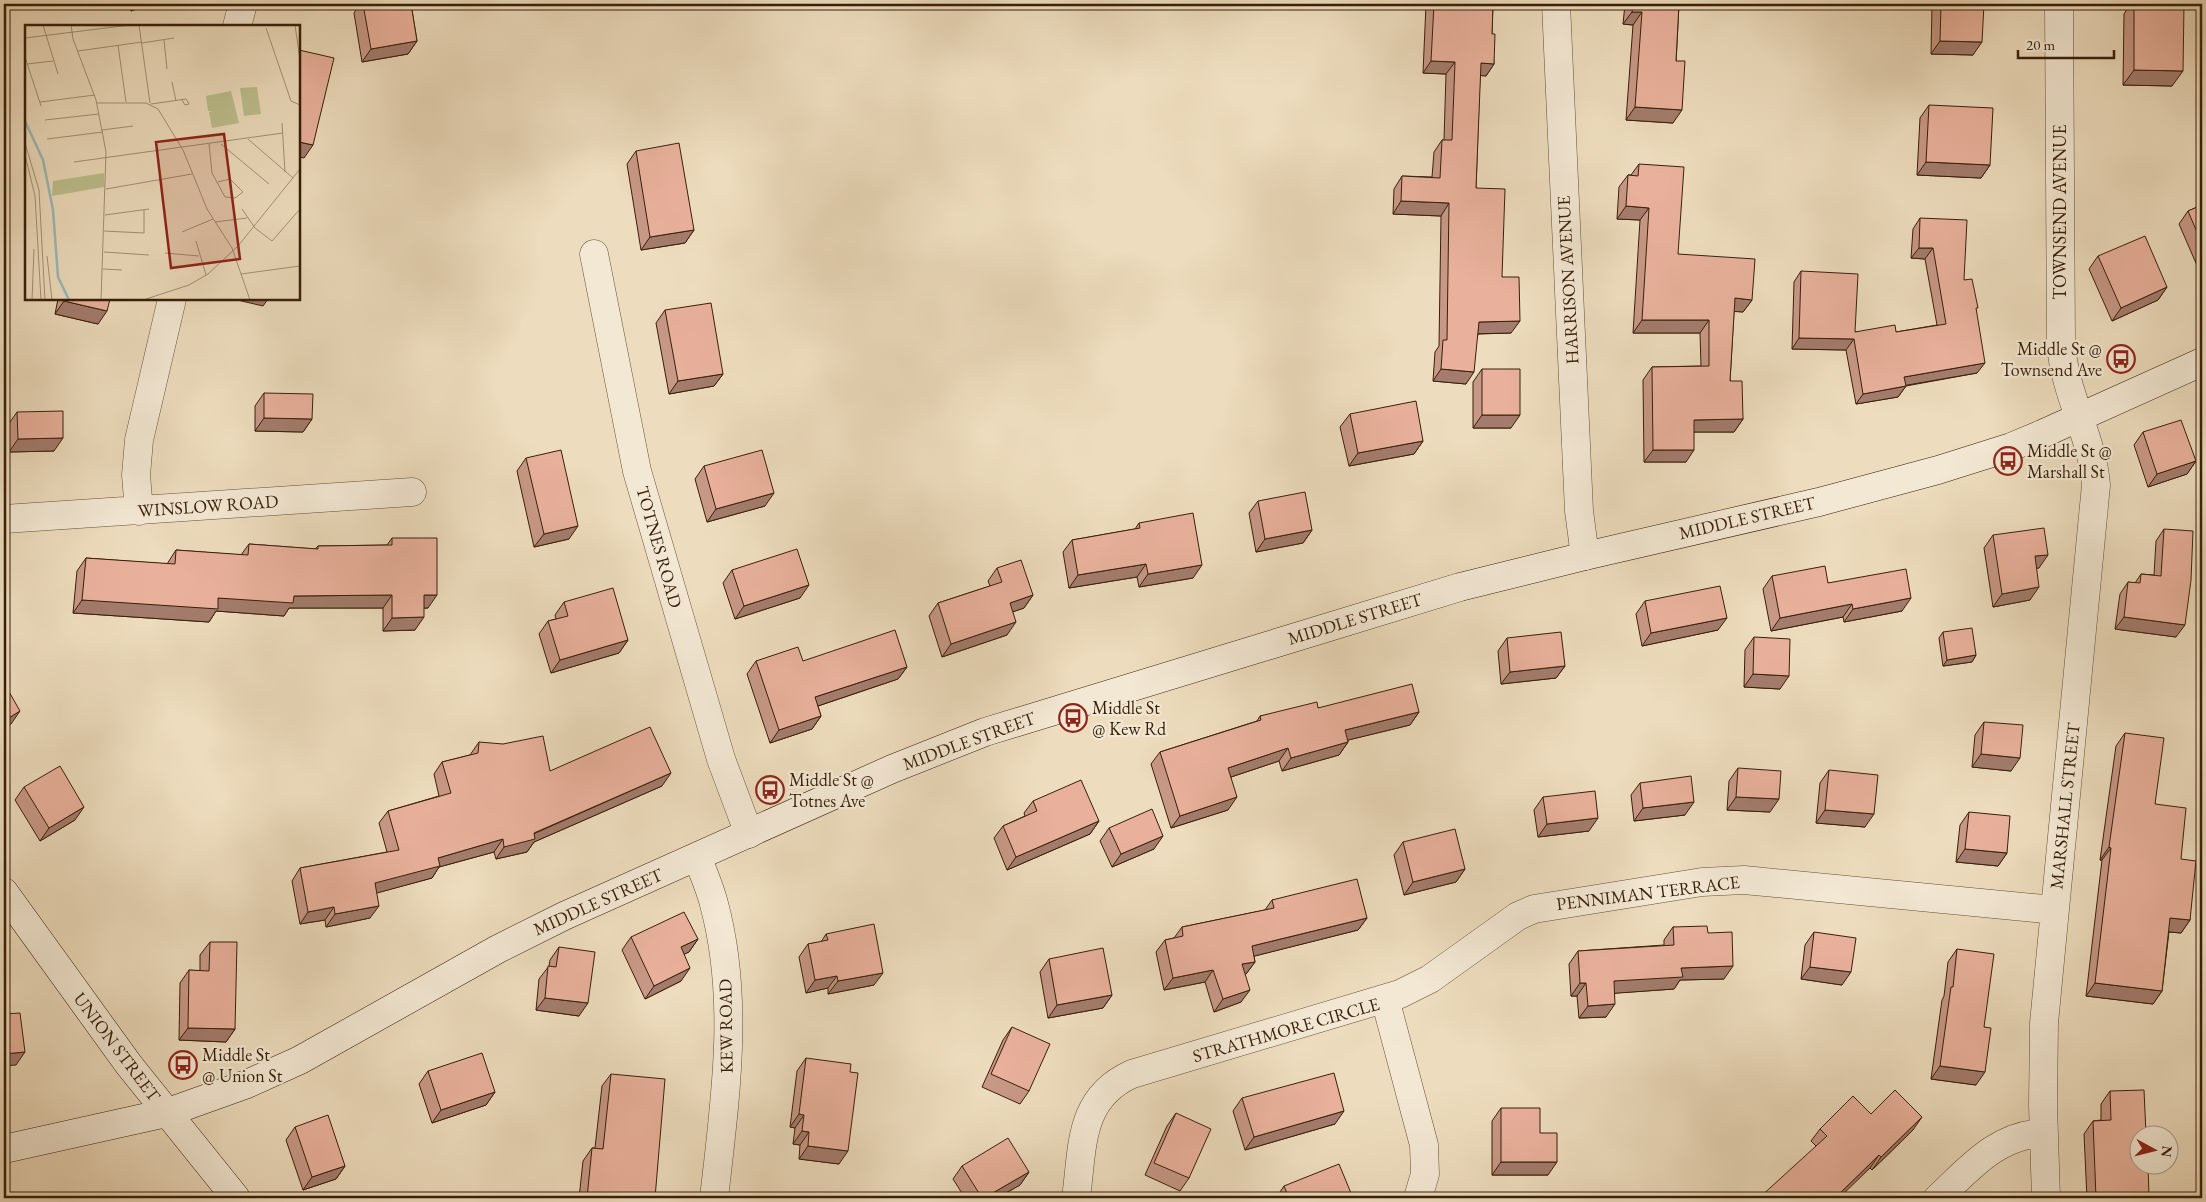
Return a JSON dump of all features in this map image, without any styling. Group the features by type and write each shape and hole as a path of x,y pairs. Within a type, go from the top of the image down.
{"street":[{"path":"237,25 243,4"},
{"name":"HARRISON AVENUE","path":"1556,4 1579,511 1585,556"},
{"name":"TOWNSEND AVENUE","path":"2059,4 2061,346 2066,379 2079,417"},
{"name":"TOTNES ROAD","path":"594,254 637,471 720,759 749,834"},
{"path":"138,511 136,475 139,440 172,300"},
{"name":"MIDDLE STREET","path":"4,1149 166,1113 220,1096 275,1072 530,932 892,769 985,732 1442,592 1898,482 2011,447 2202,362"},
{"name":"MARSHALL STREET","path":"2046,1198 2043,1133 2044,1023 2096,499 2095,466 2079,417"},
{"name":"WINSLOW ROAD","path":"4,519 412,492"},
{"name":"KEW ROAD","path":"697,857 718,920 727,1001 728,1068 714,1198"},
{"name":"PENNIMAN TERRACE","path":"1385,999 1416,987 1430,979 1518,916 1534,909 1702,882 1764,881 2055,910"},
{"name":"UNION STREET","path":"4,892 166,1113 236,1198"},
{"name":"STRATHMORE CIRCLE","path":"1076,1198 1090,1115 1097,1099 1117,1081 1141,1072 1385,999 1424,1146 1425,1174 1418,1198"},
{"path":"1938,1198 1981,1157 2002,1143 2022,1135 2043,1133"}],"building":[{"path":"363,4 411,4 417,41 371,49"},
{"path":"1434,4 1493,4 1494,64 1481,63 1476,188 1505,189 1502,277 1519,277 1520,321 1479,322 1474,372 1441,369 1443,340 1447,340 1449,203 1401,201 1402,176 1440,178 1442,140 1452,140 1455,62 1431,61"},
{"path":"1633,4 1679,4 1676,61 1685,61 1682,110 1635,107 1642,12 1632,12"},
{"path":"1941,4 1984,4 1982,42 1940,41"},
{"path":"2134,4 2184,4 2183,71 2134,70"},
{"path":"300,50 334,58 313,145 300,142"},
{"path":"1929,105 1993,108 1990,165 1926,162"},
{"path":"679,143 694,230 650,237 636,151"},
{"path":"1639,164 1684,167 1678,254 1755,259 1752,300 1735,298 1730,381 1742,381 1743,419 1694,420 1694,450 1653,450 1652,367 1709,366 1709,320 1642,320 1649,208 1626,206 1628,175 1638,176"},
{"path":"2202,205 2202,244 2188,211"},
{"path":"1920,218 1967,220 1964,280 1972,279 1985,363 1904,377 1906,386 1863,394 1854,339 1799,338 1801,271 1858,274 1855,332 1895,325 1896,332 1946,324 1933,248 1919,248"},
{"path":"2145,236 2167,287 2121,308 2098,256"},
{"path":"64,300 110,300 107,311"},
{"path":"711,303 723,374 678,381 665,310"},
{"path":"1482,369 1520,369 1520,415 1482,415"},
{"path":"264,393 313,394 312,419 264,418"},
{"path":"1416,401 1423,441 1358,453 1350,414"},
{"path":"63,411 63,438 18,439 17,412"},
{"path":"2181,420 2196,461 2157,474 2143,432"},
{"path":"561,450 578,526 544,534 526,458"},
{"path":"762,450 774,493 716,509 704,466"},
{"path":"1305,492 1312,530 1265,539 1258,501"},
{"path":"1193,513 1202,565 1148,574 1146,564 1078,575 1072,540 1140,528 1139,523"},
{"path":"2044,528 2048,555 2035,556 2039,587 2002,594 1993,535"},
{"path":"2164,529 2193,531 2191,580 2185,625 2124,617 2128,582 2140,583 2141,574 2161,576"},
{"path":"392,538 437,538 437,595 424,595 424,617 392,618 392,595 294,596 293,603 218,598 218,609 82,600 86,558 175,564 176,550 248,555 249,544 318,549 318,546 392,545"},
{"path":"797,549 809,585 744,606 732,570"},
{"path":"1021,560 1033,595 1010,603 1016,622 951,644 938,603 1002,582 997,568"},
{"path":"1825,566 1828,583 1906,569 1911,598 1853,609 1852,604 1780,618 1772,576"},
{"path":"1720,586 1727,618 1651,633 1645,601"},
{"path":"613,588 628,640 560,660 548,621 568,616 564,602"},
{"path":"1972,628 1976,655 1947,660 1943,632"},
{"path":"895,630 907,667 815,697 821,716 779,730 756,661 798,647 803,661"},
{"path":"1561,632 1565,666 1510,672 1507,638"},
{"path":"1754,637 1790,639 1789,676 1753,674"},
{"path":"4,683 20,711 4,721"},
{"path":"1412,684 1419,712 1345,730 1348,742 1291,758 1288,748 1228,768 1237,797 1180,816 1160,752 1261,720 1260,716 1317,702 1318,708"},
{"path":"1984,722 2023,725 2020,758 1981,754"},
{"path":"650,727 671,773 534,833 535,839 504,847 503,839 438,858 440,866 375,883 379,906 335,914 334,907 308,912 300,868 399,850 388,811 451,793 442,762 478,753 479,742 503,744 543,736 550,771"},
{"path":"2125,733 2164,738 2155,804 2186,808 2181,859 2196,861 2190,920 2170,918 2162,991 2095,983 2111,848 2109,847"},
{"path":"60,766 84,807 49,828 24,787"},
{"path":"1738,768 1781,771 1779,799 1736,797"},
{"path":"1829,770 1878,775 1874,814 1825,810"},
{"path":"1691,776 1694,802 1643,808 1640,783"},
{"path":"1081,780 1099,821 1016,857 1003,826 1037,811 1033,801"},
{"path":"1595,791 1598,818 1547,824 1543,797"},
{"path":"1152,809 1163,836 1121,854 1109,828"},
{"path":"1969,812 2010,816 2007,853 1965,849"},
{"path":"1455,829 1465,869 1413,882 1403,842"},
{"path":"1357,879 1367,918 1252,946 1255,962 1242,964 1250,990 1223,999 1213,970 1173,978 1165,940 1183,936 1182,927 1274,908 1272,900"},
{"path":"684,912 698,939 681,947 690,968 654,986 631,937"},
{"path":"874,924 883,973 838,981 837,976 815,980 808,944 828,940 826,934"},
{"path":"1707,926 1708,933 1732,932 1733,966 1681,968 1683,977 1614,981 1615,1004 1588,1006 1586,983 1580,983 1578,951 1674,945 1673,927"},
{"path":"1814,932 1856,938 1851,972 1810,967"},
{"path":"210,942 237,942 235,1029 188,1028 189,970 209,971"},
{"path":"559,947 595,952 588,1003 545,998 548,966 556,967"},
{"path":"1103,948 1112,995 1057,1005 1049,959"},
{"path":"1957,949 1994,954 1984,1027 1991,1028 1985,1072 1940,1066 1951,987 1953,987"},
{"path":"20,1013 25,1052 4,1054 4,1014"},
{"path":"1012,1027 1050,1044 1029,1091 991,1074"},
{"path":"482,1053 495,1092 441,1110 428,1071"},
{"path":"806,1058 851,1064 850,1072 858,1073 848,1151 808,1146 809,1132 802,1131 804,1115 799,1114"},
{"path":"1334,1073 1344,1111 1254,1137 1242,1098"},
{"path":"611,1074 665,1079 655,1198 587,1198 592,1148 603,1149"},
{"path":"1895,1090 1922,1117 1835,1198 1759,1198 1827,1136 1820,1129 1853,1096 1871,1114"},
{"path":"2144,1090 2146,1124 2128,1124 2128,1174 2148,1174 2149,1198 2096,1198 2093,1121 2111,1120 2110,1091"},
{"path":"1501,1108 1540,1108 1540,1133 1557,1133 1557,1162 1501,1162"},
{"path":"1176,1113 1211,1129 1189,1178 1154,1163"},
{"path":"328,1115 345,1166 312,1177 295,1127"},
{"path":"1008,1138 1029,1172 982,1198 962,1166"},
{"path":"1339,1164 1353,1198 1289,1198 1284,1186"}],"place":[{"name":"Middle St @ Townsend Ave","path":"2121,359"},
{"name":"Middle St @ Marshall St","path":"2008,461"},
{"name":"Middle St @ Kew Rd","path":"1073,718"},
{"name":"Middle St @ Totnes Ave","path":"770,790"},
{"name":"Middle St @ Union St","path":"183,1065"}]}
